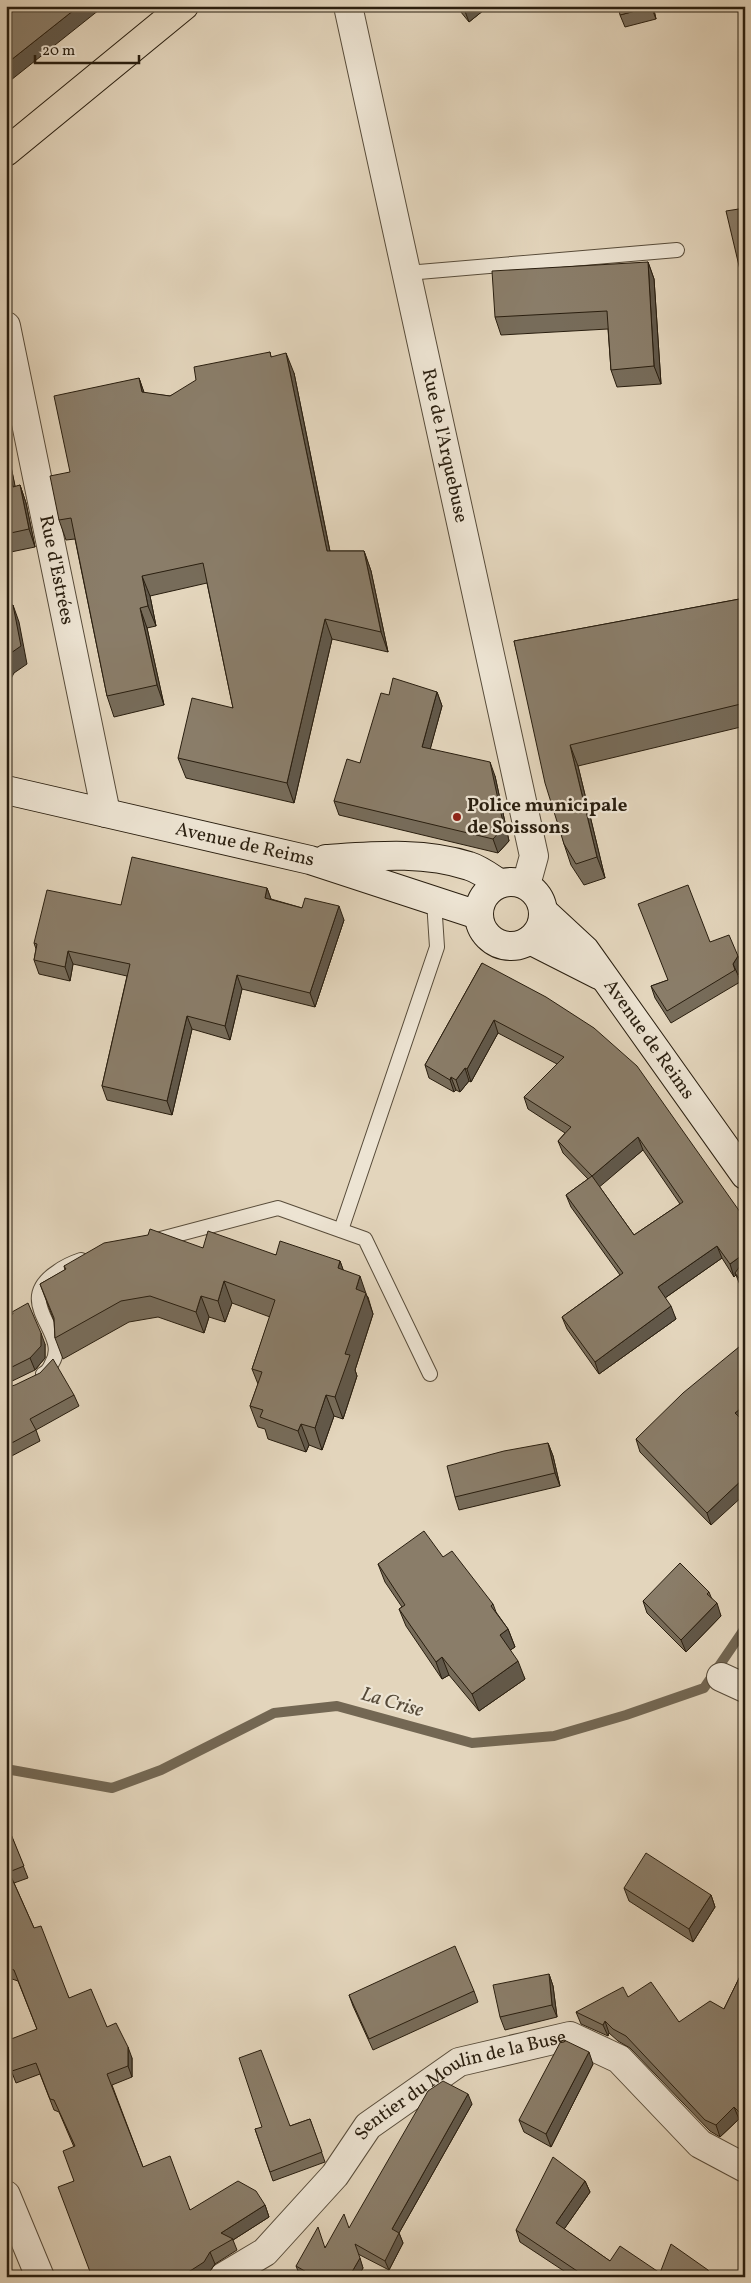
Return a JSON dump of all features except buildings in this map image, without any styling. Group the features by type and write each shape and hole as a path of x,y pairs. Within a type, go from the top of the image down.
{"main road":[{"path":"6,152 184,6"}],"street":[{"name":"Rue de l'Arquebuse","path":"348,6 534,856 526,885"},
{"name":"Rue d'Estrées","path":"6,326 106,813"},
{"name":"Avenue de Reims","path":"6,790 310,860 478,915"},
{"path":"310,860 392,855 419,857 471,866 499,883 517,882 526,885 535,891 541,901 544,912 542,923 537,933 530,940 511,946 501,945 485,934 480,925 479,905 484,895 499,883"},
{"name":"Avenue de Reims","path":"544,912 584,950 745,1176"},
{"path":"530,940 601,976"},
{"name":"Sentier du Moulin de la Buse","path":"223,2277 265,2252 335,2174 368,2126 451,2067 459,2062 570,2036 619,2059 700,2144 745,2168"},
{"path":"6,2195 40,2277"}],"lane":[{"path":"407,273 677,250"},
{"path":"341,1230 438,947 434,901"},
{"path":"136,1246 278,1208 365,1239 430,1374"},
{"path":"30,1380 47,1372 55,1358 55,1344 39,1309 39,1291 49,1277 70,1263 98,1256"}],"waterway":[{"name":"La Crise","path":"6,1769 112,1788 161,1770 274,1713 337,1706 472,1743 554,1736 626,1715 704,1688 745,1628"}],"place":[{"name":"Police municipale de Soissons","path":"457,817"}]}
